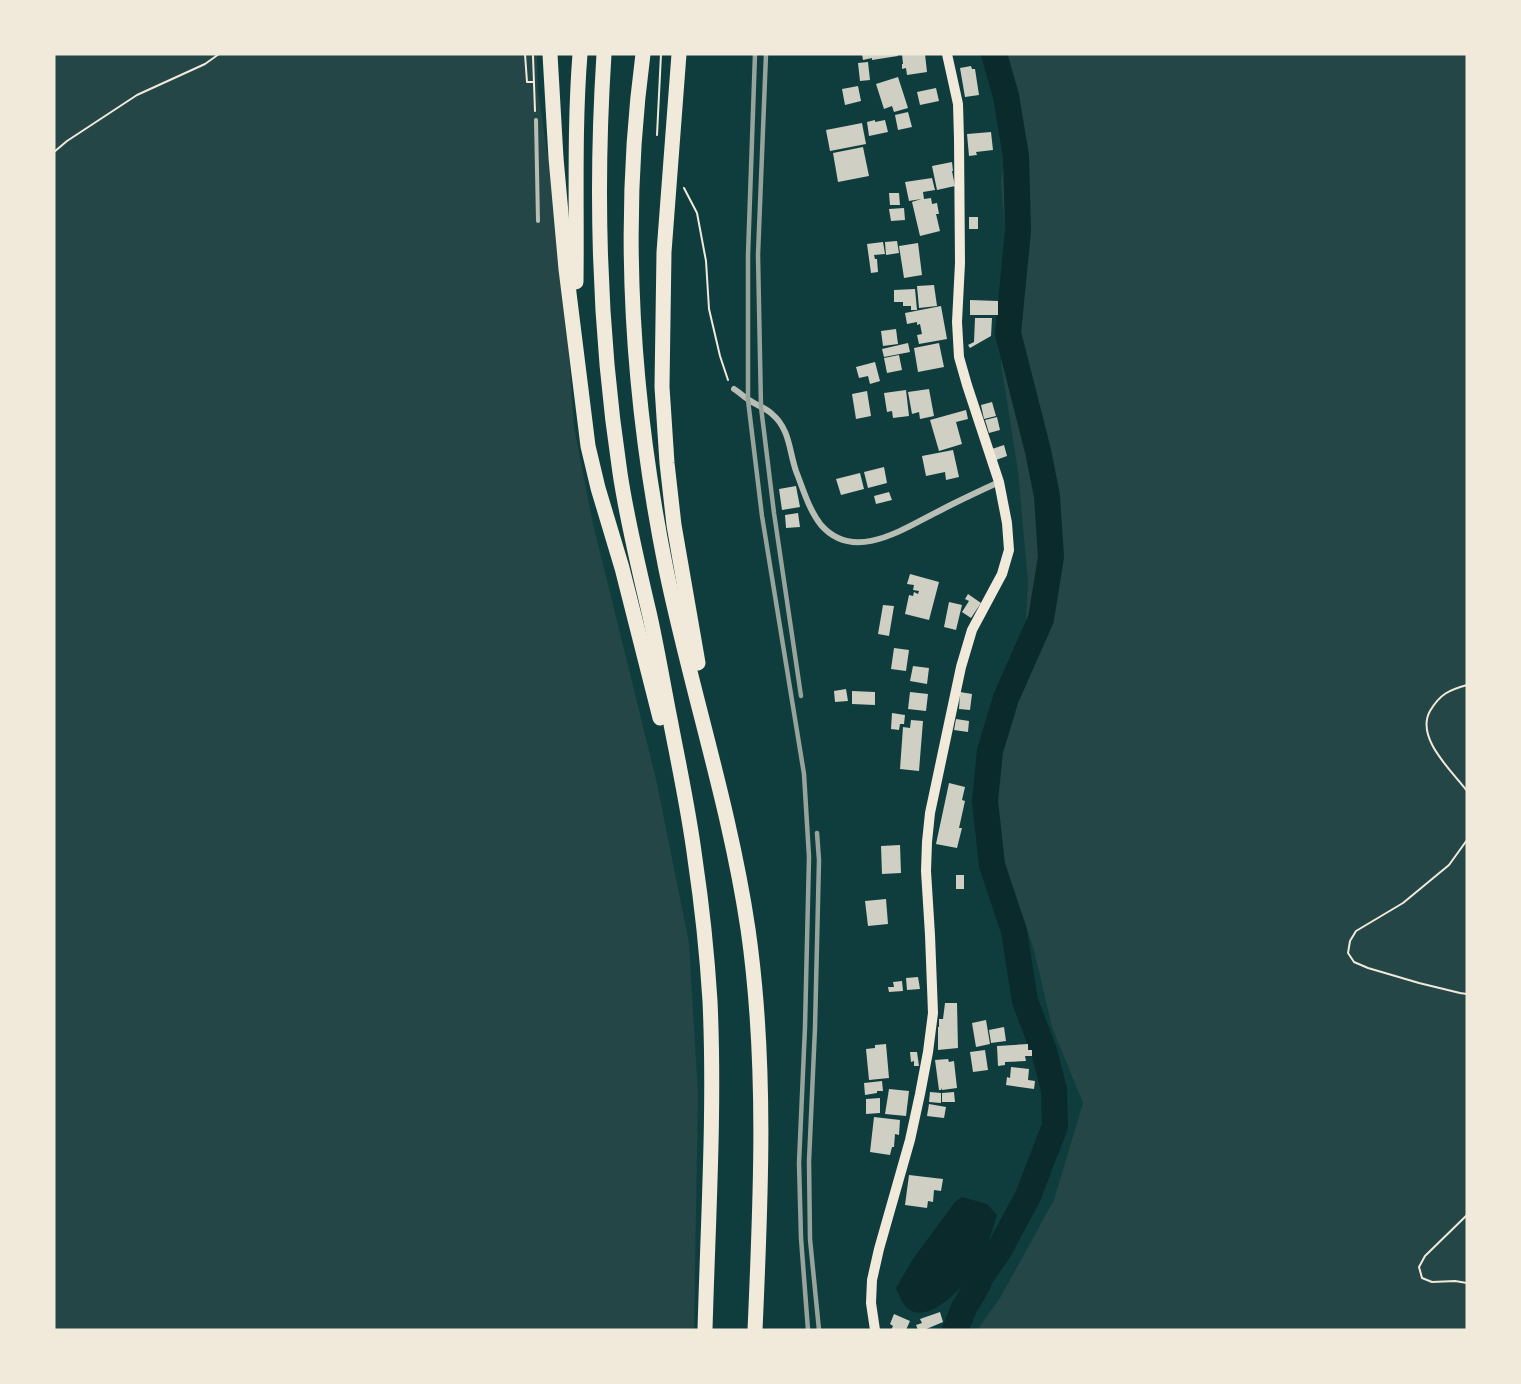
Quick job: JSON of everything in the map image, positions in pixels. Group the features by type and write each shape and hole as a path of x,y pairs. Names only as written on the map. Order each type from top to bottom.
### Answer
{"highway":[{"path":"550,54 566,268 588,446 622,568 695,857"},
{"path":"576,339 575,167 580,54"},
{"path":"603,54 600,119 600,272 610,401 632,545 650,614 695,857 710,1001 711,1165 705,1330"},
{"path":"643,54 634,141 631,249 633,327 639,399 667,571 736,857 748,932 760,1077 760,1195 755,1330"},
{"path":"677,59 676,184 664,263 662,387 674,525 720,787"}],"main road":[{"path":"875,1330 871,1303 872,1280 910,1140 928,1052 933,1013 926,871 930,813 961,667 972,630 1002,574 1009,550 1007,523 999,482 959,357 957,322 960,263 958,104 947,54"}],"street":[{"path":"734,388 748,400 773,414 786,431 793,462 812,511 823,526 836,536 850,542 868,542 901,531 999,482"}],"lane":[{"path":"536,120 538,221"}],"path":[{"path":"54,152 137,95 205,64 219,54"},
{"path":"525,54 527,82 533,82"},
{"path":"657,137 661,54"},
{"path":"533,56 536,120"},
{"path":"676,184 697,213 706,261 709,309 726,377 734,388"},
{"path":"1467,685 1445,693 1437,700 1428,716 1426,730 1443,763 1467,791"},
{"path":"1467,840 1449,865 1403,903 1356,931 1350,941 1348,953 1354,962 1368,968 1467,994"},
{"path":"1467,1215 1425,1256 1419,1267 1422,1278 1432,1282 1467,1283"}],"shaded area":[{"path":"54,54 537,54 538,91 561,245 574,427 593,524 656,779 689,943 698,1094 694,1330 54,1330"},
{"path":"1000,54 1467,54 1467,1330 977,1330 1000,1298 1054,1200 1083,1103 1052,1027 1034,950 1005,867 993,771 1022,685 1028,582 1018,471 1001,363 1006,245 1001,182 1014,97"},
{"path":"962,1197 987,1204 997,1215 985,1251 974,1271 954,1294 935,1308 925,1312 915,1312 905,1306 896,1288 913,1259 955,1202"}],"building":[{"path":"862,54 897,54 898,56 863,60"},
{"path":"902,54 925,54 927,72 907,75 906,68 902,69"},
{"path":"868,62 870,80 860,81 858,63"},
{"path":"971,66 975,69 979,95 965,97 960,68"},
{"path":"898,77 908,108 894,112 892,106 884,109 876,84"},
{"path":"858,86 861,101 845,105 842,89"},
{"path":"936,88 939,101 920,105 917,92"},
{"path":"908,112 912,127 898,130 895,115"},
{"path":"875,120 875,122 885,120 888,132 869,136 867,122"},
{"path":"862,123 866,144 830,151 826,130"},
{"path":"991,132 993,150 976,152 977,155 969,156 967,134"},
{"path":"863,147 869,176 838,182 833,153"},
{"path":"952,162 955,186 937,190 932,166"},
{"path":"932,178 935,190 923,192 924,199 931,198 932,204 937,203 939,214 936,214 940,231 920,236 912,202 921,199 909,201 905,182"},
{"path":"889,193 899,193 900,205 890,205"},
{"path":"904,208 905,220 891,221 889,209"},
{"path":"969,217 978,217 978,229 969,229"},
{"path":"897,241 899,253 886,255 885,242"},
{"path":"883,242 885,254 874,255 877,259 878,272 871,273 867,244"},
{"path":"918,243 922,275 904,278 899,246"},
{"path":"934,285 937,306 919,308 917,286"},
{"path":"915,289 917,310 911,310 911,306 903,306 903,302 894,302 894,290"},
{"path":"970,300 998,301 998,315 970,315"},
{"path":"941,306 947,339 919,344 917,335 922,334 920,324 917,325 917,322 907,324 905,313"},
{"path":"975,318 992,318 991,336 970,348 968,345 974,342"},
{"path":"896,329 898,344 883,346 881,331"},
{"path":"908,343 910,352 884,357 882,349"},
{"path":"939,343 944,367 918,372 914,348"},
{"path":"899,355 902,370 887,373 884,358"},
{"path":"875,362 880,381 870,384 868,376 859,378 856,367"},
{"path":"929,389 934,416 920,419 919,412 912,414 908,392"},
{"path":"906,390 909,416 893,418 892,411 887,412 884,393"},
{"path":"867,391 871,416 856,419 852,394"},
{"path":"992,402 996,416 984,419 981,405"},
{"path":"966,410 968,419 956,422 962,444 939,451 930,420"},
{"path":"997,417 1000,430 989,433 985,420"},
{"path":"1004,445 1007,456 996,460 992,449"},
{"path":"953,450 959,477 946,480 945,472 926,476 922,456"},
{"path":"884,467 887,483 868,488 864,472"},
{"path":"860,473 864,489 841,495 836,479"},
{"path":"796,486 800,507 782,510 779,489"},
{"path":"889,492 892,500 876,504 874,496"},
{"path":"798,513 800,527 786,528 785,515"},
{"path":"910,574 939,582 929,620 905,614 909,595 913,596 914,592 918,594 919,591 913,590 914,585 907,584"},
{"path":"968,594 981,603 971,618 962,612 969,601 965,599"},
{"path":"949,602 962,605 956,630 944,627"},
{"path":"883,605 894,606 889,636 878,634"},
{"path":"894,648 909,650 906,671 891,669"},
{"path":"913,666 929,668 927,684 910,681"},
{"path":"846,689 848,701 835,702 834,691"},
{"path":"852,691 875,692 875,705 852,704"},
{"path":"910,692 928,694 926,711 908,709"},
{"path":"960,692 972,694 970,710 959,709"},
{"path":"892,713 905,715 904,724 900,724 899,730 891,729"},
{"path":"956,719 969,721 968,732 954,730"},
{"path":"911,720 923,721 919,771 900,769 903,727 910,728"},
{"path":"949,783 965,787 962,800 965,801 959,828 962,828 957,848 936,844"},
{"path":"900,845 901,873 882,874 881,846"},
{"path":"956,875 964,875 964,889 956,889"},
{"path":"886,899 888,924 868,926 865,901"},
{"path":"918,977 920,989 907,990 906,978"},
{"path":"902,981 903,991 889,992 888,987 894,987 893,982"},
{"path":"945,1003 957,1003 958,1048 938,1050 939,1019 943,1019"},
{"path":"986,1020 990,1044 976,1047 972,1023"},
{"path":"1004,1027 1006,1041 991,1043 989,1030"},
{"path":"886,1044 889,1078 869,1080 866,1049"},
{"path":"1028,1044 1028,1050 1032,1050 1032,1056 1025,1056 1026,1061 1005,1062 1005,1065 998,1066 997,1046"},
{"path":"985,1050 988,1070 973,1072 970,1052"},
{"path":"910,1052 917,1052 919,1066 914,1066 914,1061 911,1062"},
{"path":"948,1059 949,1062 954,1061 957,1088 939,1090 935,1060"},
{"path":"1011,1067 1029,1069 1028,1080 1035,1081 1034,1089 1006,1085 1007,1077 1010,1078"},
{"path":"882,1081 883,1091 865,1095 864,1083"},
{"path":"889,1089 909,1091 906,1116 885,1114"},
{"path":"930,1092 941,1093 941,1103 929,1102"},
{"path":"954,1092 955,1102 942,1102 942,1093"},
{"path":"880,1098 880,1113 866,1114 866,1099"},
{"path":"929,1104 946,1107 944,1118 927,1116"},
{"path":"874,1117 900,1120 899,1135 895,1134 894,1147 890,1155 870,1152"},
{"path":"909,1175 943,1179 941,1191 934,1190 933,1202 928,1201 927,1208 905,1205"},
{"path":"940,1312 943,1322 924,1330 918,1330 916,1325 922,1323 920,1319"},
{"path":"894,1314 910,1321 906,1330 891,1330 893,1326 890,1324"}],"waterway":[{"path":"955,1330 981,1276 998,1252 1028,1196 1055,1126 1054,1090 1044,1051 1025,1001 1014,931 992,865 985,801 990,751 1006,698 1041,619 1051,557 1047,496 1008,333 1018,231 1016,156 1006,96 994,54"}],"railway":[{"path":"755,54 748,255 748,400 762,516 804,774 809,857 799,1163 801,1238 808,1330"},
{"path":"766,54 758,255 761,407 801,696"},
{"path":"817,833 819,860 815,1028 809,1161 810,1239 819,1330"}]}
